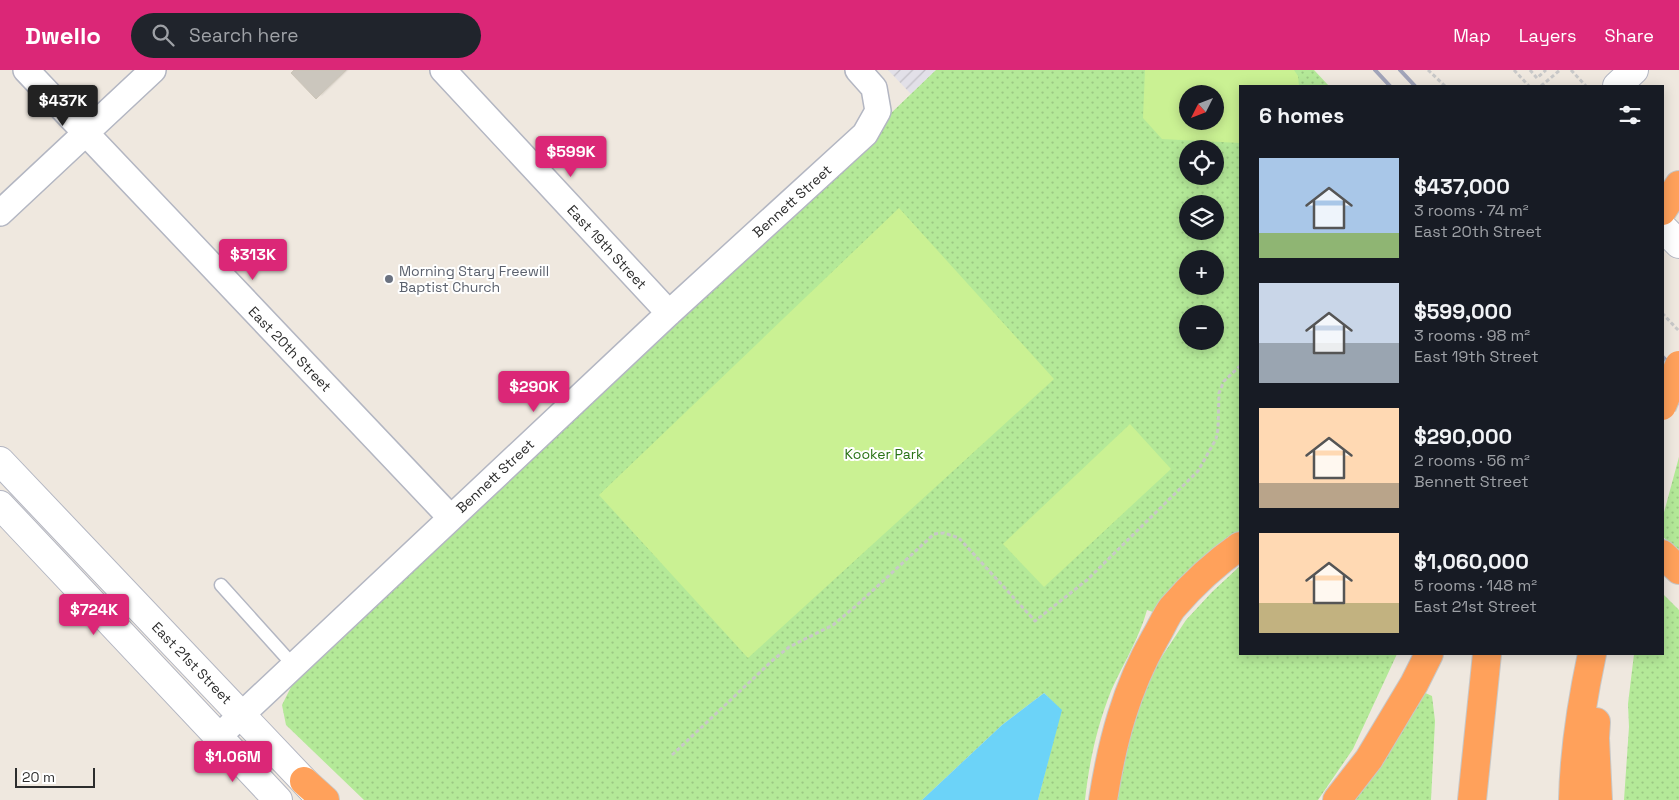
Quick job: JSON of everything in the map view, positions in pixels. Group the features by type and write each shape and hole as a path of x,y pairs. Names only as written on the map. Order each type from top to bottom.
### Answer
{"highway":[{"path":"1664,401 1679,365"},
{"path":"1103,800 1109,763 1125,702 1142,662 1172,608 1219,560 1239,547"},
{"path":"1664,556 1679,570"},
{"path":"1337,800 1369,759 1414,684 1428,655"},
{"path":"1472,800 1487,655"},
{"path":"1574,800 1574,777 1585,686 1592,655"},
{"path":"1598,800 1595,738 1600,655"},
{"path":"304,781 324,800"}],"main road":[{"path":"1618,85 1634,70"},
{"path":"1664,229 1679,244"},
{"name":"East 21st Street","path":"0,461 304,781"},
{"path":"0,505 278,800"}],"street":[{"name":"East 20th Street","path":"26,70 451,518"},
{"path":"0,214 154,70"},
{"name":"East 19th Street","path":"443,70 669,313"},
{"name":"Bennett Street","path":"218,737 669,313 865,134 878,111 874,88 858,70"}],"lane":[{"path":"221,585 294,666"}],"path":[{"path":"1428,70 1444,85"},
{"path":"1514,70 1528,85"},
{"path":"1536,70 1531,72 1537,78 1546,70"},
{"path":"1542,85 1560,70"},
{"path":"1571,70 1585,85"},
{"path":"1664,316 1679,331"},
{"path":"672,755 773,660 789,647 833,624 857,605 934,534 944,534 959,538 1036,621 1088,580 1198,471 1216,440 1219,393 1224,381 1239,367"}],"shaded area":[{"path":"888,70 936,70 911,94"}],"green space":[{"name":"Kooker Park","path":"936,70 1314,70 1328,85 1239,85 1239,536 1159,614 1147,610 1144,621 1111,691 1102,718 1091,758 1085,800 1038,800 1061,710 1044,693 1002,725 922,800 364,800 286,725 282,705 292,685"},
{"path":"1145,70 1294,70 1298,76 1299,85 1239,85 1239,143 1224,142 1224,140 1162,139 1143,118"},
{"path":"899,208 1054,379 748,658 599,495"},
{"path":"1130,424 1171,469 1044,587 1003,544"},
{"path":"1679,457 1679,550 1664,538 1664,512"},
{"path":"1239,567 1239,655 1397,655 1353,749 1318,800 1115,800 1116,788 1141,695 1155,667 1186,620"},
{"path":"1664,595 1679,610 1679,800 1624,800 1629,727 1628,704 1634,655 1664,655"},
{"path":"1419,690 1432,696 1435,721 1431,800 1354,800"}],"water":[{"path":"1044,693 1062,710 1038,800 922,800 1002,725"}],"building":[{"path":"294,70 346,70 316,99 291,73"}],"railway":[{"path":"1375,70 1389,85"},
{"path":"1400,70 1414,85"},
{"path":"1664,358 1679,374"},
{"path":"1664,382 1679,398"}],"place":[{"name":"Morning Stary Freewill Baptist Church","path":"389,279"}]}
